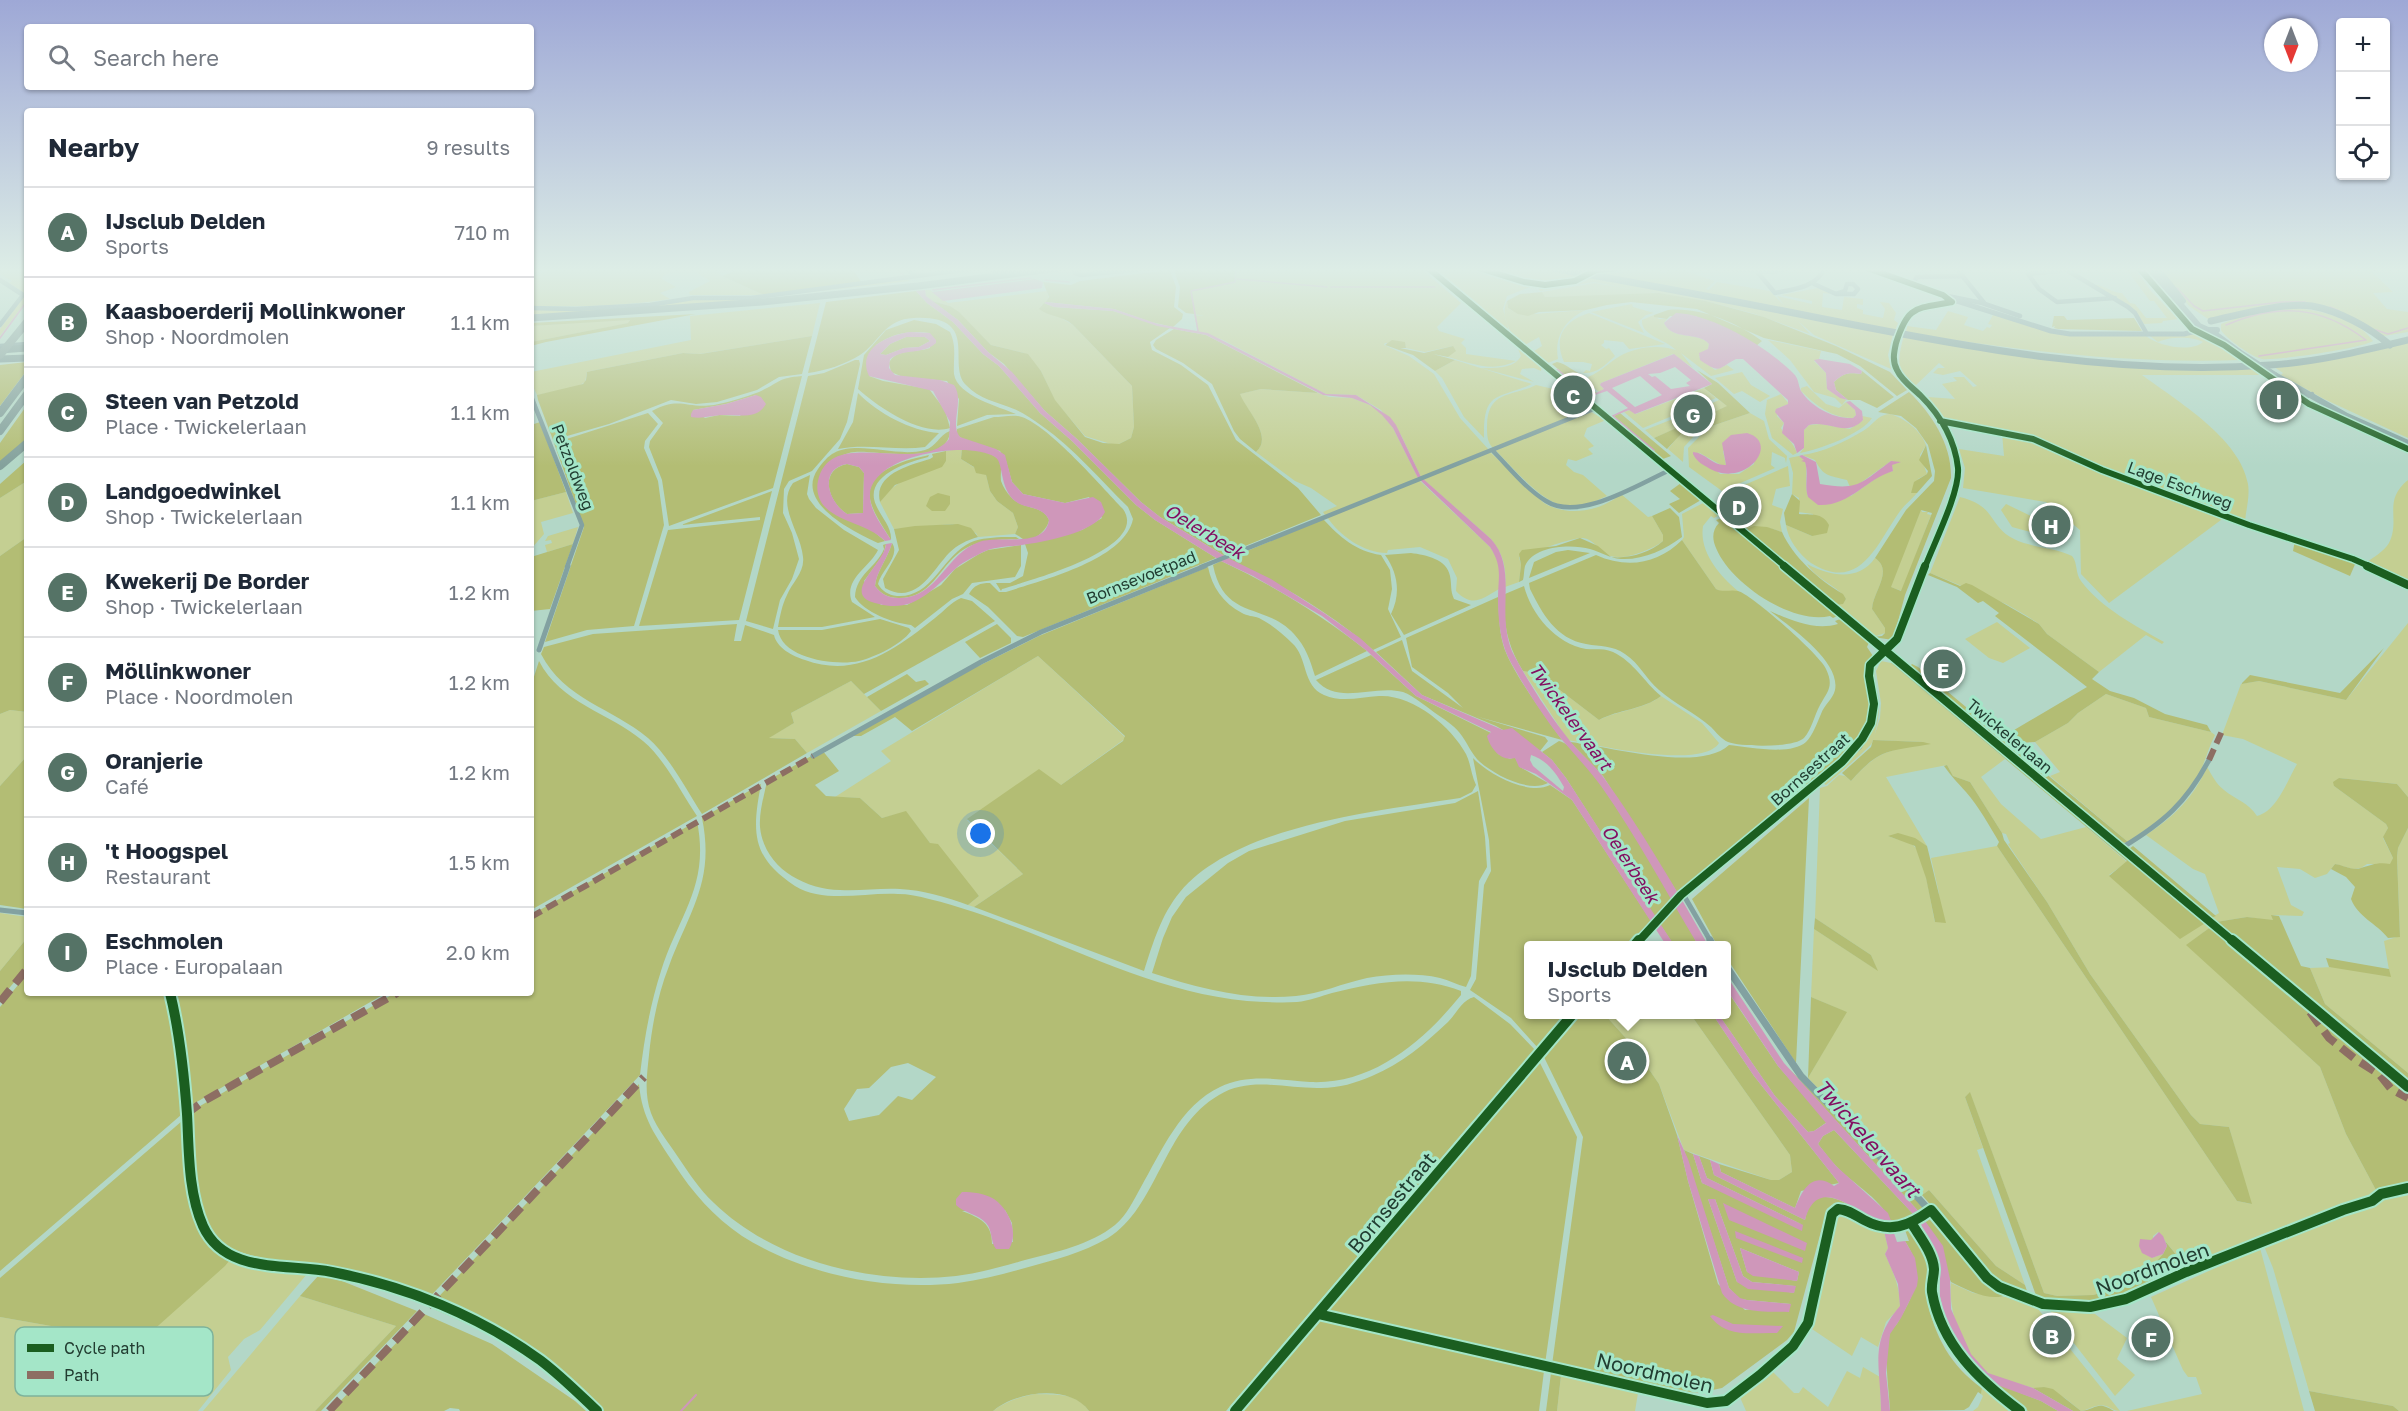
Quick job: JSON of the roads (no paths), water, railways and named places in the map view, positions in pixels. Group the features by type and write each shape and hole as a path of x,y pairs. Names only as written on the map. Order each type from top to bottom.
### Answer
{"highway":[{"path":"3,349 16,334"},
{"path":"0,413 24,381"},
{"path":"0,431 24,398"},
{"path":"0,466 24,446"}],"main road":[{"path":"1913,334 2029,352 2147,362 2278,359 2408,340"},
{"path":"2219,334 2277,375 2358,422 2408,441"},
{"path":"2374,334 2386,342"},
{"path":"2386,342 2408,334"},
{"path":"3,349 24,346"},
{"path":"3,349 24,356"}],"street":[{"name":"Twickelerlaan","path":"1507,334 2408,1087"},
{"name":"Bornsestraat","path":"1638,941 1674,902 1859,746 1872,724 1874,710 1869,677 1870,665 1897,639 1958,481 1956,454 1940,421 1930,405 1897,371 1893,359 1899,334"},
{"path":"2070,334 2177,334"},
{"path":"2302,399 2311,395"},
{"name":"Petzoldweg","path":"534,399 582,525 539,650"},
{"name":"Bornsevoetpad","path":"813,756 981,662 1041,632 1596,408"},
{"name":"Lage Eschweg","path":"1940,421 2033,438 2102,470 2249,525 2365,564 2408,585"},
{"path":"1492,450 1544,500 1557,507 1573,510 1587,507 1670,470"},
{"path":"2123,847 2157,826 2182,805 2209,760"},
{"path":"1682,895 1711,941"},
{"path":"0,910 24,914"},
{"path":"1731,973 1801,1076 1931,1210"},
{"name":"Bornsestraat","path":"1235,1411 1569,1019"},
{"path":"2381,1194 2408,1188"},
{"name":"Noordmolen","path":"1318,1314 1719,1403 1726,1401 1782,1356 1801,1337 1808,1323 1831,1218 1835,1211 1841,1209 1883,1229 1918,1220 1931,1210 1987,1278 1996,1285 2035,1303 2085,1307 2105,1305 2186,1272"},
{"path":"1918,1220 1933,1266 1932,1290"}],"waterway":[{"path":"0,338 3,334"},
{"path":"2259,356 2366,340 2357,334"},
{"path":"681,1411 696,1395"}],"place":[{"name":"Steen van Petzold","path":"1573,395"},
{"name":"Eschmolen","path":"2279,400"},
{"name":"Oranjerie","path":"1693,414"},
{"name":"Landgoedwinkel","path":"1739,506"},
{"name":"'t Hoogspel","path":"2051,525"},
{"name":"Kwekerij De Border","path":"1943,669"},
{"name":"IJsclub Delden","path":"1627,1061"},
{"name":"Kaasboerderij Mollinkwoner","path":"2052,1335"},
{"name":"Möllinkwoner","path":"2151,1338"}],"water label":[{"name":"Oelerbeek","path":"1205,531"},
{"name":"Twickelervaart","path":"1571,716"},
{"name":"Oelerbeek","path":"1631,864"},
{"name":"Twickelervaart","path":"1868,1138"}]}
